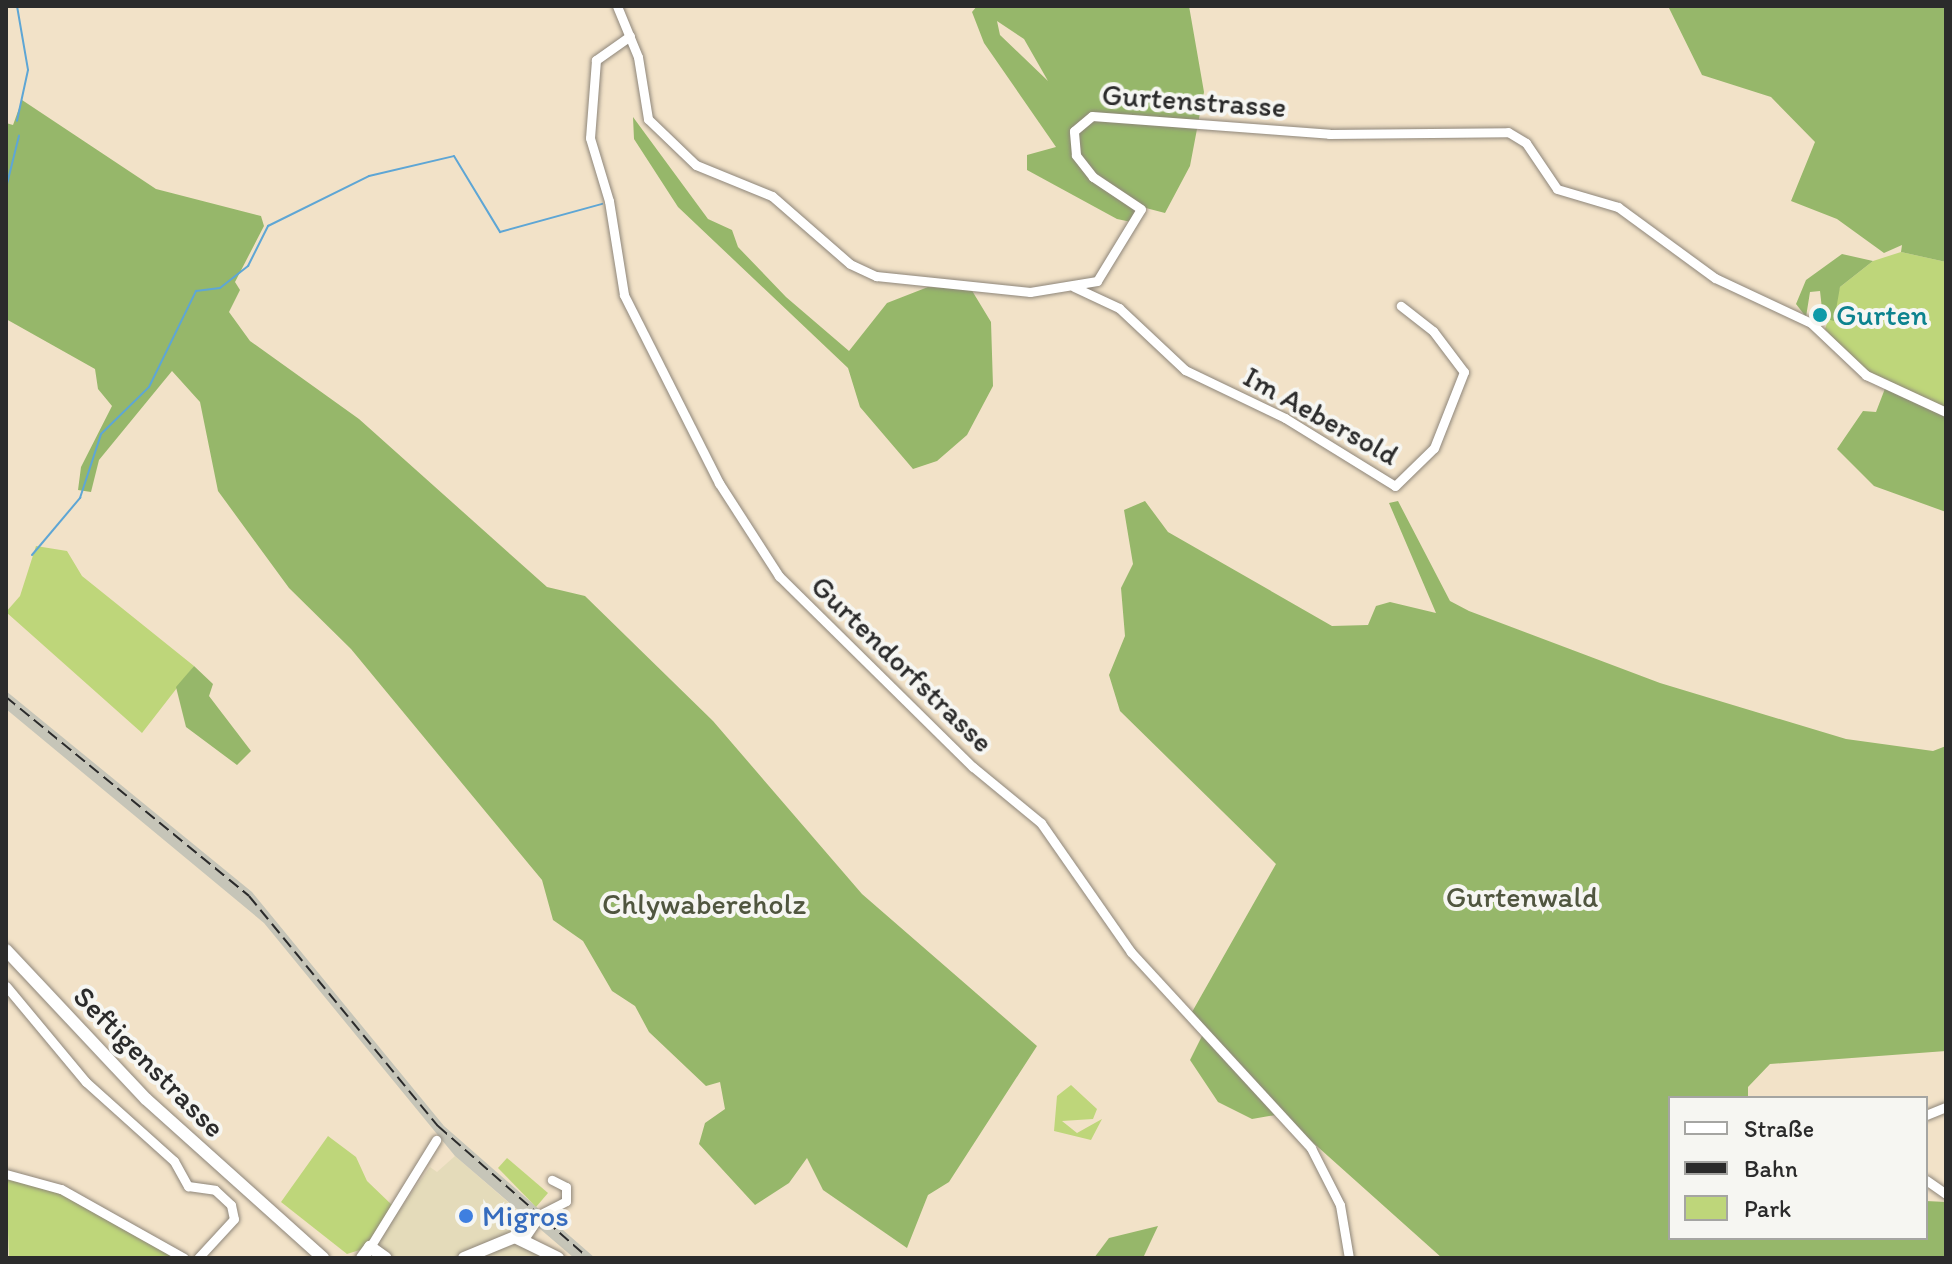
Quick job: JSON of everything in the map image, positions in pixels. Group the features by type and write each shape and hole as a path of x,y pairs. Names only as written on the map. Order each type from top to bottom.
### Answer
{"main road":[{"name":"Seftigenstrasse","path":"6,950 146,1099 323,1258"},
{"name":"Seftigenstrasse","path":"263,1204 335,1258"},
{"path":"464,1258 496,1242 524,1239 558,1258"}],"street":[{"name":"Gurtenstrasse","path":"617,6 630,36 648,119 696,165 772,196 857,268 890,279 1015,291 1074,287 1110,268 1141,209 1093,177 1076,155 1074,131 1092,116 1329,134 1508,132 1526,143 1557,189 1618,207 1715,278 1811,323 1866,375 1946,412"},
{"name":"Gurtendorfstrasse","path":"630,36 596,60 590,138 609,201 624,295 719,483 779,576 973,767 1041,823 1141,964 1311,1148 1340,1205 1349,1258"},
{"name":"Im Aebersold","path":"1074,287 1119,308 1185,370 1285,418 1395,486 1434,448 1464,372 1433,331 1401,306"},
{"path":"6,986 86,1082 174,1161 188,1186 215,1190 231,1205 234,1219 198,1258"},
{"path":"374,1255 436,1140"},
{"path":"6,1174 52,1185 184,1258"},
{"path":"524,1239 541,1214 566,1201 566,1187 552,1180"},
{"path":"1928,1181 1946,1194"}],"shaded area":[{"path":"6,691 252,892 444,1126 595,1258 574,1258 455,1156 264,923 6,709"},
{"path":"455,1156 530,1221 525,1230 459,1258 391,1258 377,1246 388,1226 430,1167 437,1172"},
{"path":"513,1241 551,1258 476,1255"}],"green space":[{"path":"977,6 1189,6 1204,92 1190,166 1165,213 1142,207 1136,223 1117,219 1027,170 1027,155 1056,147 984,43 972,12","holes":["997,21 1024,39 1048,81 1000,35"]},
{"path":"1668,6 1946,6 1946,262 1901,252 1902,245 1884,253 1837,219 1791,201 1815,142 1771,97 1702,75"},
{"name":"Chlywabereholz","path":"22,100 156,189 261,216 264,226 235,282 240,290 229,312 250,341 359,419 547,587 585,596 713,721 862,894 1037,1046 949,1182 928,1195 907,1248 823,1190 807,1158 789,1183 755,1205 699,1144 705,1123 725,1109 720,1082 706,1086 649,1032 635,1006 612,991 583,941 553,920 542,880 351,649 289,588 218,491 200,402 172,371 99,460 91,492 78,490 81,467 112,406 98,389 95,369 6,319 6,123 13,125"},
{"path":"633,117 708,219 732,230 738,247 786,297 849,351 887,303 928,287 971,289 991,322 993,386 967,435 937,461 913,469 860,407 848,368 678,207 634,139"},
{"path":"1901,252 1946,262 1946,408 1865,373 1825,329 1840,287 1873,261"},
{"path":"1842,254 1873,261 1840,287 1834,321 1823,318 1820,291 1810,292 1806,317 1796,304 1806,280"},
{"path":"1886,386 1946,416 1946,512 1874,486 1837,449 1863,411 1876,412"},
{"name":"Gurtenwald","path":"1145,501 1168,532 1332,626 1368,625 1376,606 1390,602 1436,613 1389,503 1398,501 1450,601 1469,611 1660,683 1846,739 1933,751 1946,746 1946,1051 1770,1064 1748,1087 1748,1096 1668,1096 1668,1240 1928,1240 1928,1201 1946,1202 1946,1258 1442,1258 1281,1114 1252,1119 1218,1102 1190,1060 1206,1028 1192,1012 1276,864 1120,711 1109,675 1125,636 1121,588 1133,564 1124,510"},
{"path":"36,546 67,551 82,576 194,666 142,733 6,612 20,596"},
{"path":"194,666 213,684 209,696 251,751 237,765 186,727 176,687"},
{"path":"1071,1085 1097,1109 1093,1119 1062,1121 1077,1133 1102,1119 1091,1140 1054,1131 1057,1096"},
{"path":"328,1136 356,1157 367,1181 393,1206 366,1248 347,1254 281,1202"},
{"path":"507,1158 548,1193 536,1207 498,1168"},
{"path":"6,1177 37,1181 178,1258 9,1258"},
{"path":"1158,1226 1143,1258 1094,1258 1109,1238"}],"waterway":[{"path":"17,6 28,70 17,121"},
{"path":"6,188 19,136"},
{"path":"32,555 80,498 101,434 149,387 196,291 220,288 248,266 268,226 369,176 454,156 500,232 602,204"}],"railway":[{"path":"6,697 249,896 438,1126 588,1258"}],"place":[{"name":"Gurten","path":"1820,315"},
{"name":"Migros","path":"466,1216"}]}
